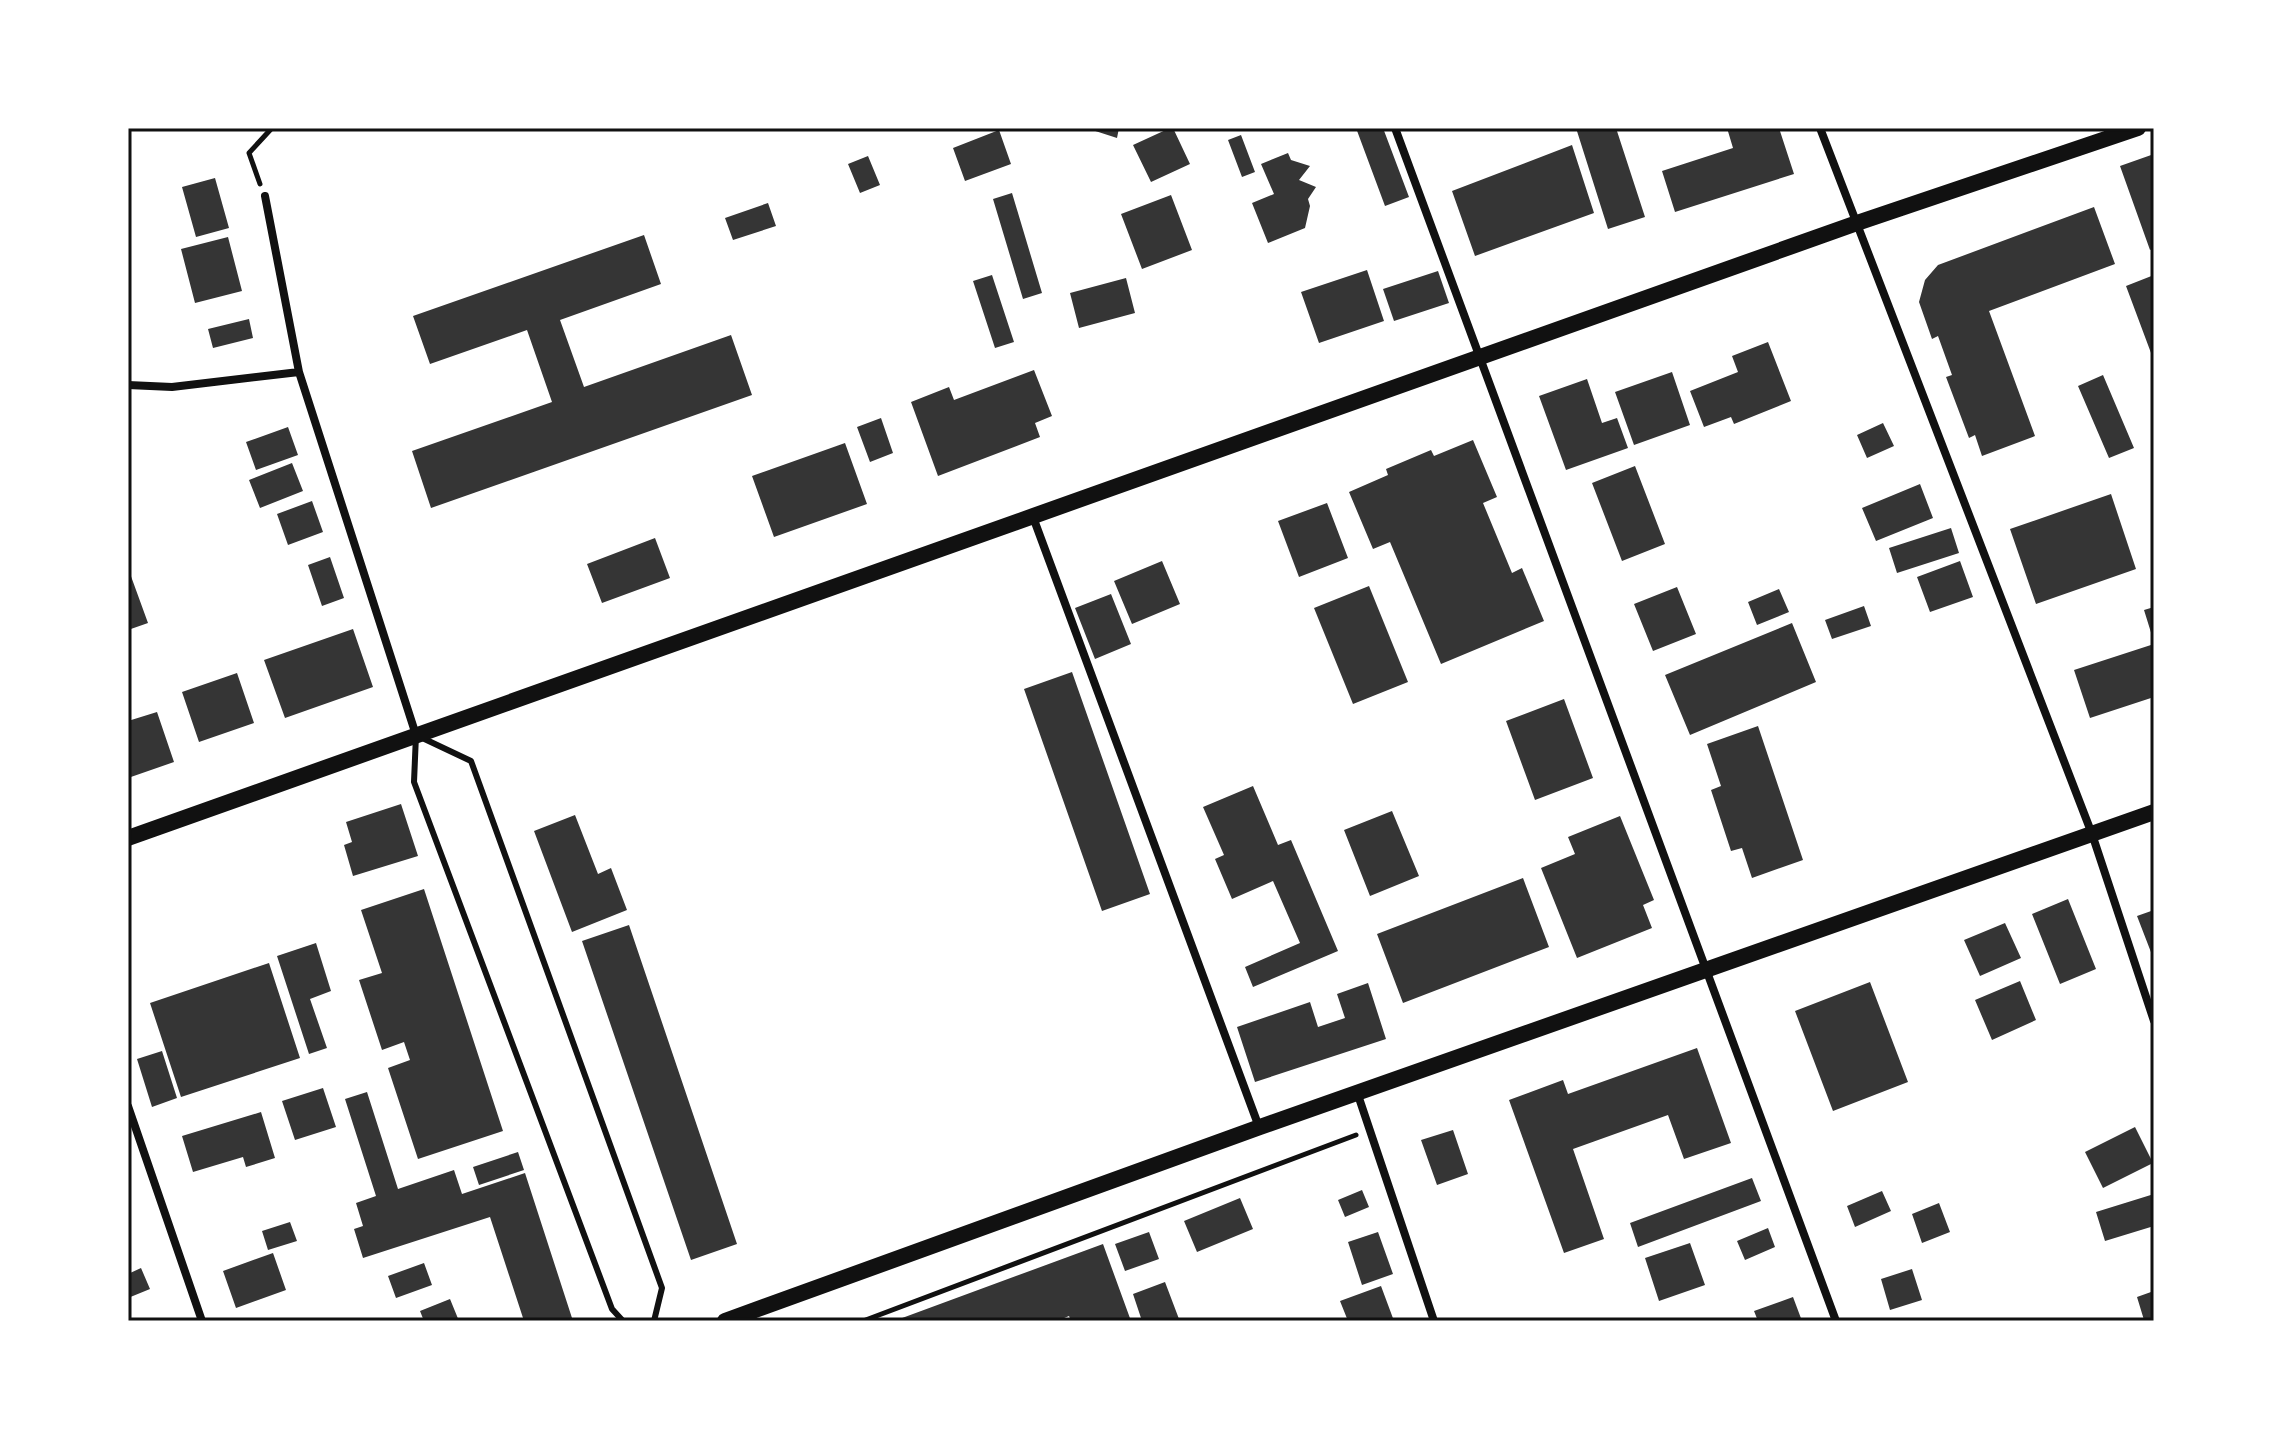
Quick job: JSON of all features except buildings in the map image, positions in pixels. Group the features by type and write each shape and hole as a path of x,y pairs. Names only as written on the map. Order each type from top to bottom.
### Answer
{"main road":[{"path":"128,838 1857,223 2138,128"},
{"path":"725,1321 1260,1127 2154,812"}],"street":[{"path":"1395,128 1836,1321"},
{"path":"1820,128 2092,834 2154,1021"},
{"path":"265,196 299,372 416,735"},
{"path":"128,385 172,387 299,372"},
{"path":"1033,516 1260,1127"},
{"path":"1358,1095 1434,1321"},
{"path":"128,1106 202,1321"}],"lane":[{"path":"623,1321 612,1309 414,782 416,735 471,761 662,1288 654,1321"}],"path":[{"path":"265,196 249,153 272,128"},
{"path":"863,1321 1370,1131"}]}
